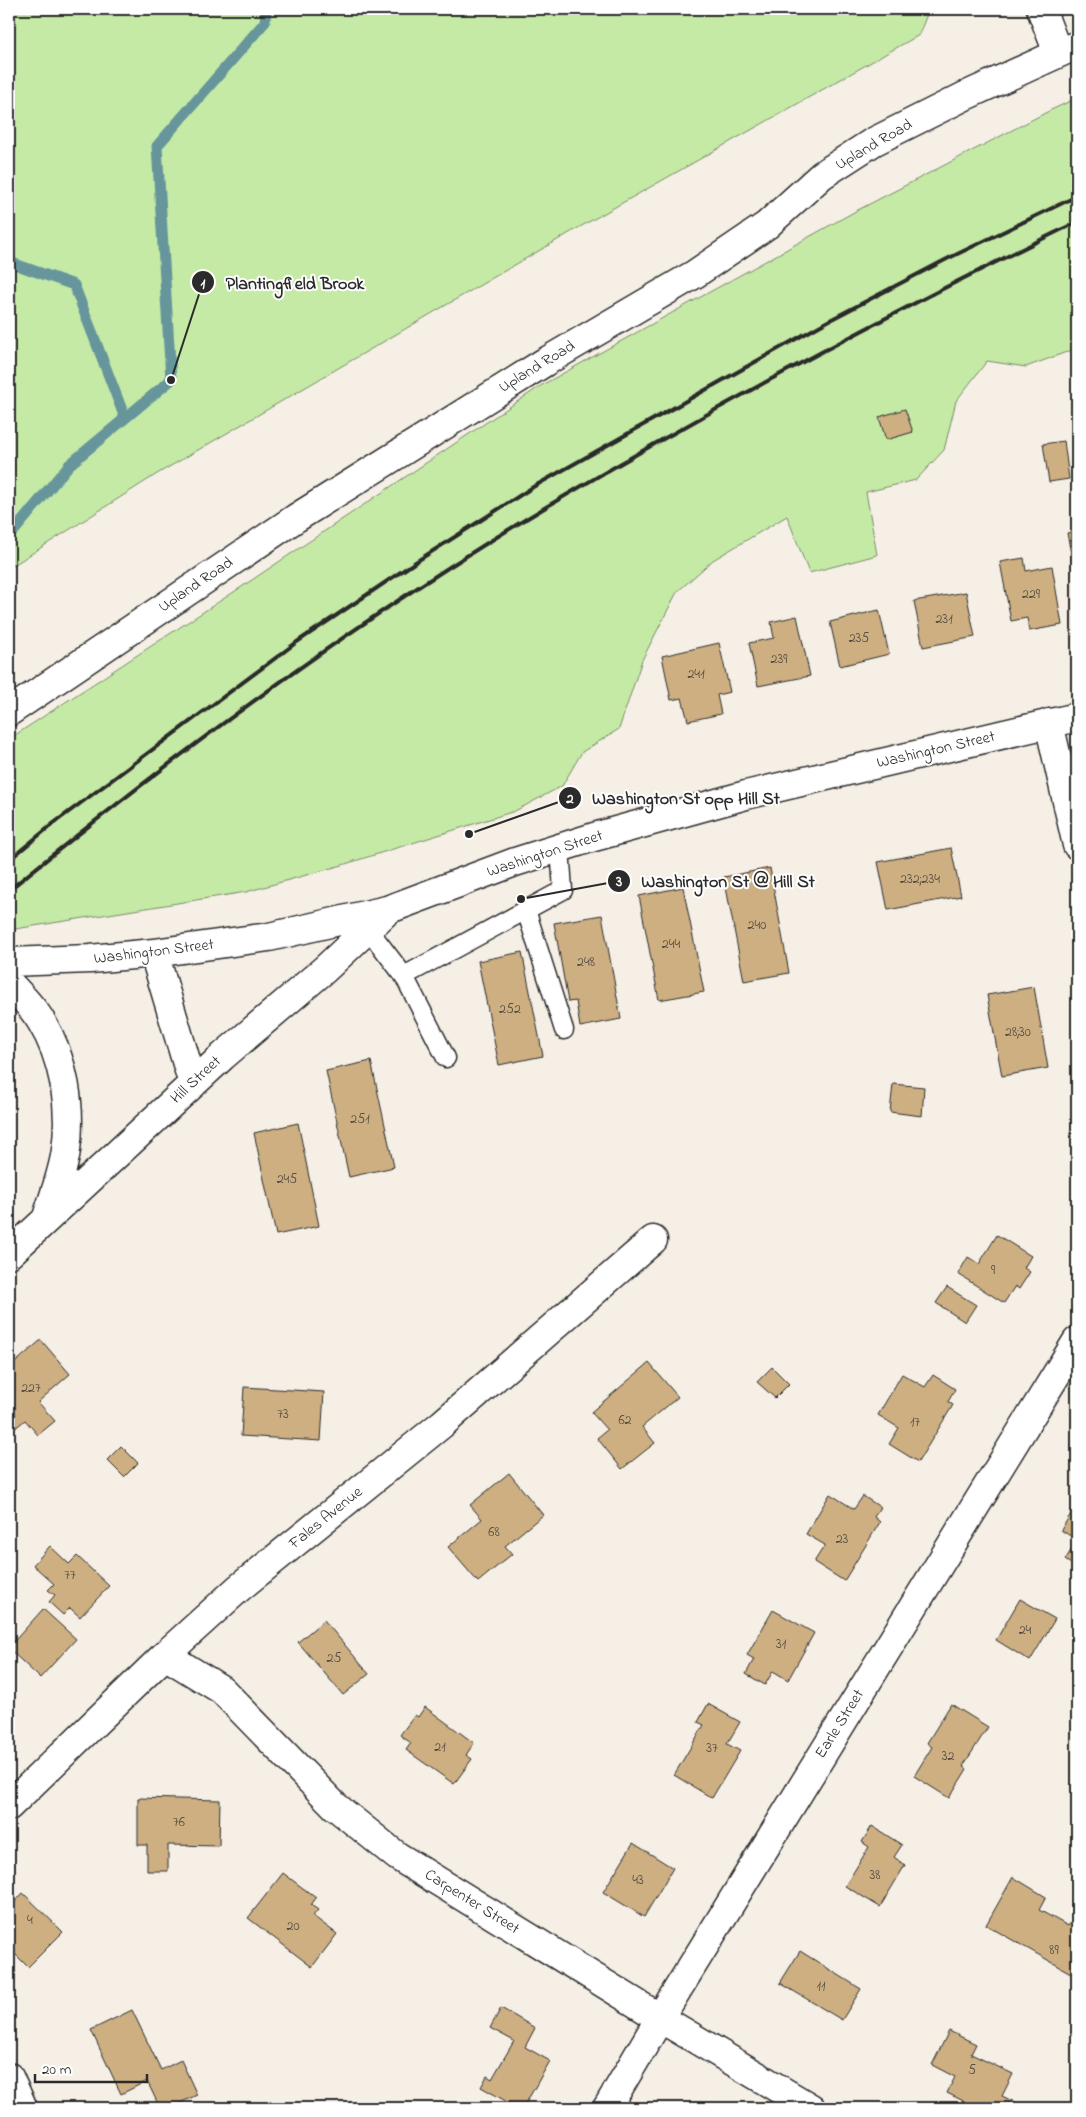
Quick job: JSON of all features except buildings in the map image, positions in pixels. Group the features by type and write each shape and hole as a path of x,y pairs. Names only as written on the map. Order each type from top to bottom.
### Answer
{"street":[{"path":"1041,9 1068,49"},
{"name":"Upland Road","path":"9,712 304,513 545,362 695,274 768,225 822,175 873,142 1068,49"},
{"name":"Washington Street","path":"9,962 90,960 154,954 269,938 387,910 475,876 560,848 746,795 1077,717"},
{"path":"1048,723 1077,845"},
{"name":"Hill Street","path":"9,1254 193,1084 325,969 387,910"},
{"path":"154,954 193,1084"},
{"path":"9,983 27,1001 42,1021 60,1064 65,1086 68,1118 66,1151 47,1218"},
{"name":"Fales Avenue","path":"9,1806 165,1655 239,1588 442,1424 653,1240"},
{"name":"Earle Street","path":"607,2108 660,2018 1077,1341"},
{"name":"Carpenter Street","path":"165,1655 222,1690 335,1806 397,1856 660,2018 811,2108"},
{"path":"9,2077 23,2108"}],"lane":[{"path":"404,976 563,890 560,848"},
{"path":"526,910 564,1030"},
{"path":"368,929 404,976 446,1058"}],"green space":[{"path":"9,9 929,9 919,35 578,228 157,474 9,568"},
{"path":"1077,98 1077,340 1072,350 1026,367 987,361 956,401 944,450 916,480 866,492 877,555 809,573 787,516 713,560 677,592 642,660 619,729 582,752 562,786 515,811 342,865 246,892 9,930 9,739 243,586 542,385 854,212"}],"waterway":[{"path":"14,531 69,465 171,380 157,146 265,22 266,9"},
{"path":"9,262 74,285 125,418"}],"railway":[{"path":"9,860 54,823 297,642 414,563 533,487 828,321 947,259 1077,196"},
{"path":"9,890 138,788 271,689 407,594 476,550 676,431 942,289 1077,222"}],"place":[{"name":"Plantingfield Brook","path":"171,380"},
{"name":"Washington St opp Hill St","path":"469,834"},
{"name":"Washington St @ Hill St","path":"521,899"}]}
